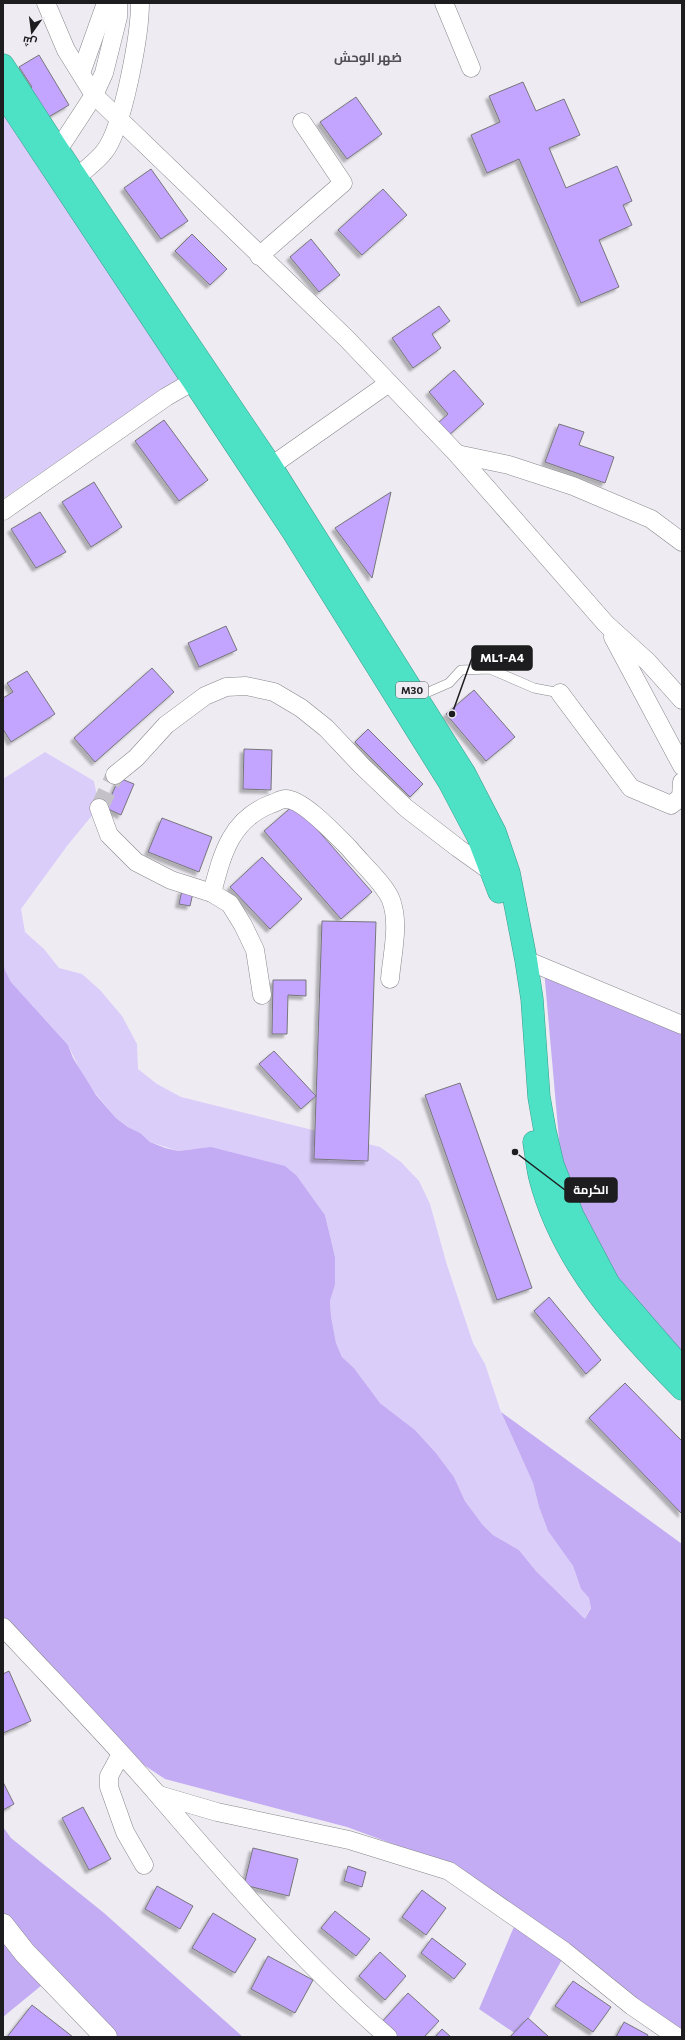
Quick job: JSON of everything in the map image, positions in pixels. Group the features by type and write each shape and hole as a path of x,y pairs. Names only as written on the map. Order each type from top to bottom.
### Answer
{"highway":[{"name":"M30","path":"3,65 58,150 271,466 465,774 495,832 509,873 532,999 539,1097 553,1165 567,1203 609,1284 682,1368"},
{"name":"M30","path":"3,94 192,382 293,532 449,782 478,837 493,872 501,896 520,1010 532,1130 540,1178 550,1208 564,1240 609,1311 635,1342 682,1389"}],"main road":[{"path":"3,1925 25,1953 106,2037"}],"street":[{"path":"46,3 66,50 94,95 259,256 347,339 457,454 606,624 648,662 682,700"},
{"path":"81,73 106,3"},
{"path":"58,150 94,95 104,73 118,17 118,3"},
{"path":"77,177 105,152 118,119 134,61 140,3"},
{"path":"444,3 471,68"},
{"path":"259,256 343,183 302,122"},
{"path":"3,511 166,397 192,382"},
{"path":"271,466 389,384"},
{"path":"457,454 509,465 573,486 652,519 682,542"},
{"path":"606,624 682,766"},
{"path":"115,775 136,758 166,725 205,696 226,687 246,686 274,692 301,708 326,728 362,766 406,808 458,848 493,872"},
{"path":"560,693 631,788 672,805 681,797 682,782"},
{"path":"212,893 222,858 232,835 245,819 263,807 285,799 300,804 338,837 379,883 390,900 394,918 390,979"},
{"path":"100,808 109,835 136,862 170,880 212,893 230,904 243,925 255,950 262,995"},
{"path":"526,960 682,1025"},
{"path":"3,1627 159,1795 198,1843 319,1973 388,2037"},
{"path":"121,1754 109,1776 109,1787 125,1832 144,1865"},
{"path":"159,1795 217,1812 349,1840 449,1871 558,1947 632,2006 677,2037"}],"lane":[{"path":"417,697 449,683 461,670 490,669 534,688 560,693"}],"shaded area":[{"path":"3,109 181,377 4,498 3,497"},
{"path":"45,752 94,781 99,807 67,846 21,909 25,932 44,949 59,968 82,974 100,990 122,1016 137,1044 138,1069 157,1084 181,1097 380,1147 401,1162 419,1181 430,1204 447,1265 473,1343 485,1364 501,1412 533,1483 539,1507 548,1531 573,1566 581,1589 589,1598 591,1607 585,1619 536,1571 519,1550 493,1535 482,1524 465,1501 454,1477 436,1453 415,1430 380,1403 354,1368 342,1357 336,1343 331,1316 330,1301 335,1285 335,1257 325,1215 297,1176 193,1149 178,1151 150,1142 116,1118 86,1082 68,1045 11,982 5,970 3,960 3,779"},
{"path":"3,960 5,970 11,982 68,1045 73,1058 96,1095 116,1118 128,1127 140,1133 150,1142 165,1148 178,1151 211,1147 285,1166 297,1176 325,1215 335,1257 335,1285 330,1301 331,1316 336,1343 342,1357 354,1368 380,1403 415,1430 436,1453 454,1477 465,1501 482,1524 493,1535 519,1550 536,1571 585,1619 591,1608 589,1598 581,1589 573,1566 548,1531 539,1507 533,1483 501,1412 682,1544 682,2037 661,2037 564,1956 519,2036 479,2009 519,1915 450,1865 347,1827 165,1779 120,1749 3,1641"},
{"path":"544,970 682,1030 682,1394 568,1241"},
{"path":"3,1827 11,1838 104,1913 243,2037 99,2037 42,1985 3,2017"}],"building":[{"path":"39,55 69,105 45,119 27,90 32,87 19,67"},
{"path":"523,82 536,111 564,99 580,135 549,148 566,188 617,166 632,201 623,205 632,225 599,240 619,287 581,303 519,159 487,173 471,135 500,122 489,96"},
{"path":"356,97 382,134 347,159 320,122"},
{"path":"151,169 188,221 161,239 124,188"},
{"path":"383,189 407,215 362,255 338,230"},
{"path":"192,234 227,269 210,285 175,251"},
{"path":"311,239 340,275 319,292 290,257"},
{"path":"439,306 450,321 432,334 441,348 413,368 392,338"},
{"path":"454,370 484,404 448,436 437,424 448,414 429,392"},
{"path":"164,420 208,480 179,501 135,441"},
{"path":"559,424 584,432 579,445 614,457 605,483 545,462"},
{"path":"94,482 122,527 91,547 62,502"},
{"path":"391,492 372,578 335,528"},
{"path":"40,512 66,552 36,568 11,529"},
{"path":"226,626 237,650 199,667 188,643"},
{"path":"152,668 174,692 95,762 74,738"},
{"path":"27,671 55,714 11,742 3,729 3,698 13,692 7,683"},
{"path":"474,690 515,737 486,761 446,714"},
{"path":"368,729 423,784 410,797 355,742"},
{"path":"244,749 272,750 271,790 243,789"},
{"path":"119,778 134,784 121,815 106,808"},
{"path":"295,804 372,892 341,919 264,831"},
{"path":"162,818 212,837 199,872 148,852"},
{"path":"262,857 302,899 270,929 230,887"},
{"path":"182,890 193,893 190,906 179,904"},
{"path":"322,921 376,922 368,1161 314,1159"},
{"path":"273,980 306,980 306,996 288,995 287,1034 272,1034"},
{"path":"274,1051 316,1096 301,1109 259,1064"},
{"path":"460,1083 532,1288 497,1300 425,1095"},
{"path":"549,1297 601,1360 586,1374 534,1311"},
{"path":"625,1383 682,1441 682,1514 589,1418"},
{"path":"9,1671 31,1721 3,1733 3,1674"},
{"path":"3,1782 14,1804 3,1810"},
{"path":"83,1807 111,1859 89,1870 62,1818"},
{"path":"253,1848 298,1859 289,1896 244,1885"},
{"path":"348,1866 366,1872 362,1887 344,1881"},
{"path":"157,1886 193,1906 180,1929 145,1909"},
{"path":"422,1890 446,1908 426,1935 402,1917"},
{"path":"335,1911 370,1939 356,1956 321,1928"},
{"path":"213,1913 256,1939 235,1973 192,1948"},
{"path":"432,1938 466,1964 454,1979 421,1953"},
{"path":"380,1952 406,1976 385,2000 359,1976"},
{"path":"268,1956 313,1980 295,2013 251,1989"},
{"path":"573,1981 611,2007 593,2032 555,2006"},
{"path":"408,1993 439,2021 424,2037 396,2037 381,2023"},
{"path":"32,2005 73,2037 7,2037"},
{"path":"528,2018 549,2037 510,2037"},
{"path":"624,2022 648,2035 647,2037 616,2037"},
{"path":"442,2029 451,2037 435,2037"}],"tunnel":[{"path":"99,808 115,775"}],"place":[{"name":"ML1-A4","path":"452,714"},
{"name":"الكرمة","path":"515,1152"}],"district":[{"name":"ضهر الوحش","path":"368,57"}]}
